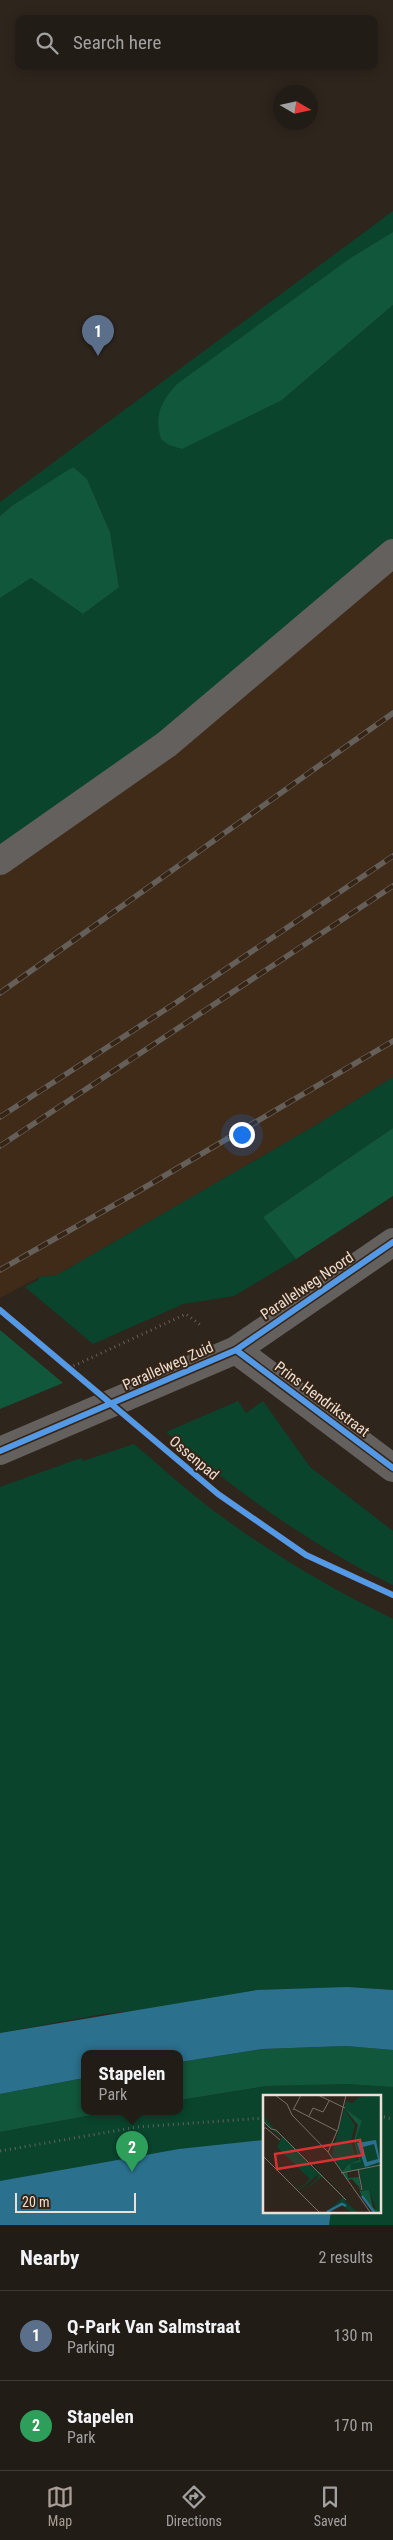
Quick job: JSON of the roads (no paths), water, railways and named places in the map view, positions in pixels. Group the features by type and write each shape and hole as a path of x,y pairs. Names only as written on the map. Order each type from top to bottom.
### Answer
{"street":[{"path":"0,861 167,744 393,553"},
{"name":"Parallelweg Noord","path":"236,1350 393,1242"},
{"name":"Parallelweg Zuid","path":"0,1451 236,1350"},
{"name":"Prins Hendrikstraat","path":"236,1350 393,1468"}],"water":[{"path":"348,1987 393,1990 393,2050 346,2046 262,2049 183,2062 183,2050 81,2050 81,2079 0,2094 0,2033 257,1990"},
{"path":"263,2140 263,2212 331,2212 329,2225 0,2225 0,2181 179,2149"}],"railway":[{"path":"0,993 393,713"},
{"path":"0,1117 177,1002 393,856"},
{"path":"0,1146 393,886"},
{"path":"0,1270 137,1192 393,1041"}],"place":[{"name":"Q-Park Van Salmstraat","path":"98,356"},
{"name":"Stapelen","path":"132,2172"}]}
